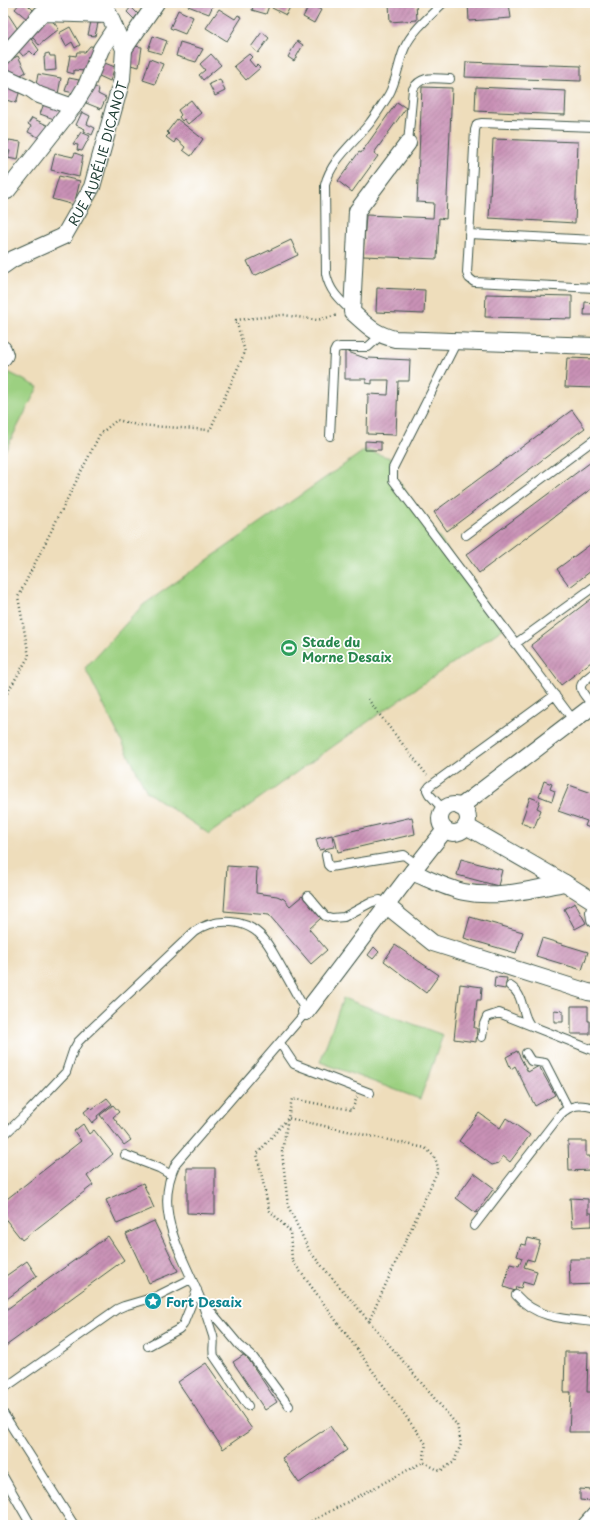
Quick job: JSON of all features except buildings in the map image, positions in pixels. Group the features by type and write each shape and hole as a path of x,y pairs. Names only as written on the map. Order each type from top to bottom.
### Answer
{"street":[{"path":"124,50 156,3"},
{"path":"3,57 42,13 110,15 101,49 86,86 73,107 7,191 3,192"},
{"name":"RUE AURÉLIE DICANOT","path":"3,266 13,259 64,236 92,187 122,79 124,50 110,15"},
{"path":"3,76 29,88 39,95 73,107"},
{"path":"408,143 357,211 352,312 381,335 395,339 595,346"},
{"path":"3,349 5,355 3,358"},
{"path":"460,807 594,705"},
{"path":"451,805 460,807 466,813 466,826 463,830 454,833 445,830 442,827 439,818 443,809 451,805"},
{"path":"466,826 595,902"},
{"path":"306,1012 387,906 414,868 445,830"},
{"path":"414,868 456,890 468,893 500,894 565,883"},
{"path":"387,906 433,943 595,993"},
{"path":"595,908 595,919"},
{"path":"586,1525 595,1515"}],"lane":[{"path":"352,312 336,297 328,285 326,274 325,185 328,174 338,159 369,124 389,95 394,85 404,48 411,37 443,3"},
{"path":"408,143 413,89 417,82 426,78 450,79"},
{"path":"595,127 477,124 475,130 467,273 474,282 595,288"},
{"path":"469,234 595,240"},
{"path":"330,436 334,352 336,348 368,347 381,335"},
{"path":"457,341 393,468 393,480 574,721"},
{"path":"466,535 595,439"},
{"path":"516,644 595,586"},
{"path":"594,705 581,691 580,686 582,682 595,672"},
{"path":"443,809 428,794 427,790 434,783 555,695"},
{"path":"326,855 330,867 404,854 414,868"},
{"path":"308,896 325,916 332,918 344,917 372,902 380,900 387,906"},
{"path":"3,1136 66,1072 73,1051 78,1042 187,938 200,928 215,923 235,922 247,926 259,933 268,945 306,1012 176,1163 171,1176 167,1195 168,1211 177,1246 201,1299 214,1341 212,1352 248,1406"},
{"path":"510,986 520,995 525,1019 531,1025"},
{"path":"482,1037 484,1024 487,1017 492,1014 499,1013 595,1051"},
{"path":"280,1043 294,1064 370,1093"},
{"path":"526,1053 531,1061 544,1063 568,1108"},
{"path":"474,1226 560,1115 568,1108 582,1106 595,1108"},
{"path":"126,1155 160,1168 171,1176"},
{"path":"3,1389 117,1309 155,1297 192,1279"},
{"path":"148,1346 183,1325 197,1290"},
{"path":"516,1295 524,1304 544,1314 595,1322"},
{"path":"201,1299 239,1345 253,1357 289,1406"},
{"path":"3,1413 74,1525"},
{"path":"3,1476 32,1525"}],"path":[{"path":"3,700 28,656 18,597 100,434 117,420 137,425 210,430 245,352 236,320 284,315 317,320 352,312"},
{"path":"368,699 378,714 434,783"},
{"path":"360,1090 352,1110 292,1099 282,1152 288,1206 310,1252 457,1425 461,1444 454,1462 440,1471 423,1462"},
{"path":"288,1118 425,1148 432,1153 437,1162 438,1170 369,1321"},
{"path":"288,1118 257,1154 270,1210 290,1231 292,1260 426,1444 423,1462"},
{"path":"304,1525 423,1462"}],"green space":[{"path":"4,370 38,387 3,455 3,373"},
{"name":"Stade du Morne Desaix","path":"365,450 397,460 392,472 504,628 209,834 147,792 85,668 143,605"},
{"path":"343,998 443,1035 420,1099 320,1062"}],"place":[{"name":"Stade du Morne Desaix","path":"289,648"},
{"name":"Fort Desaix","path":"153,1301"}]}
